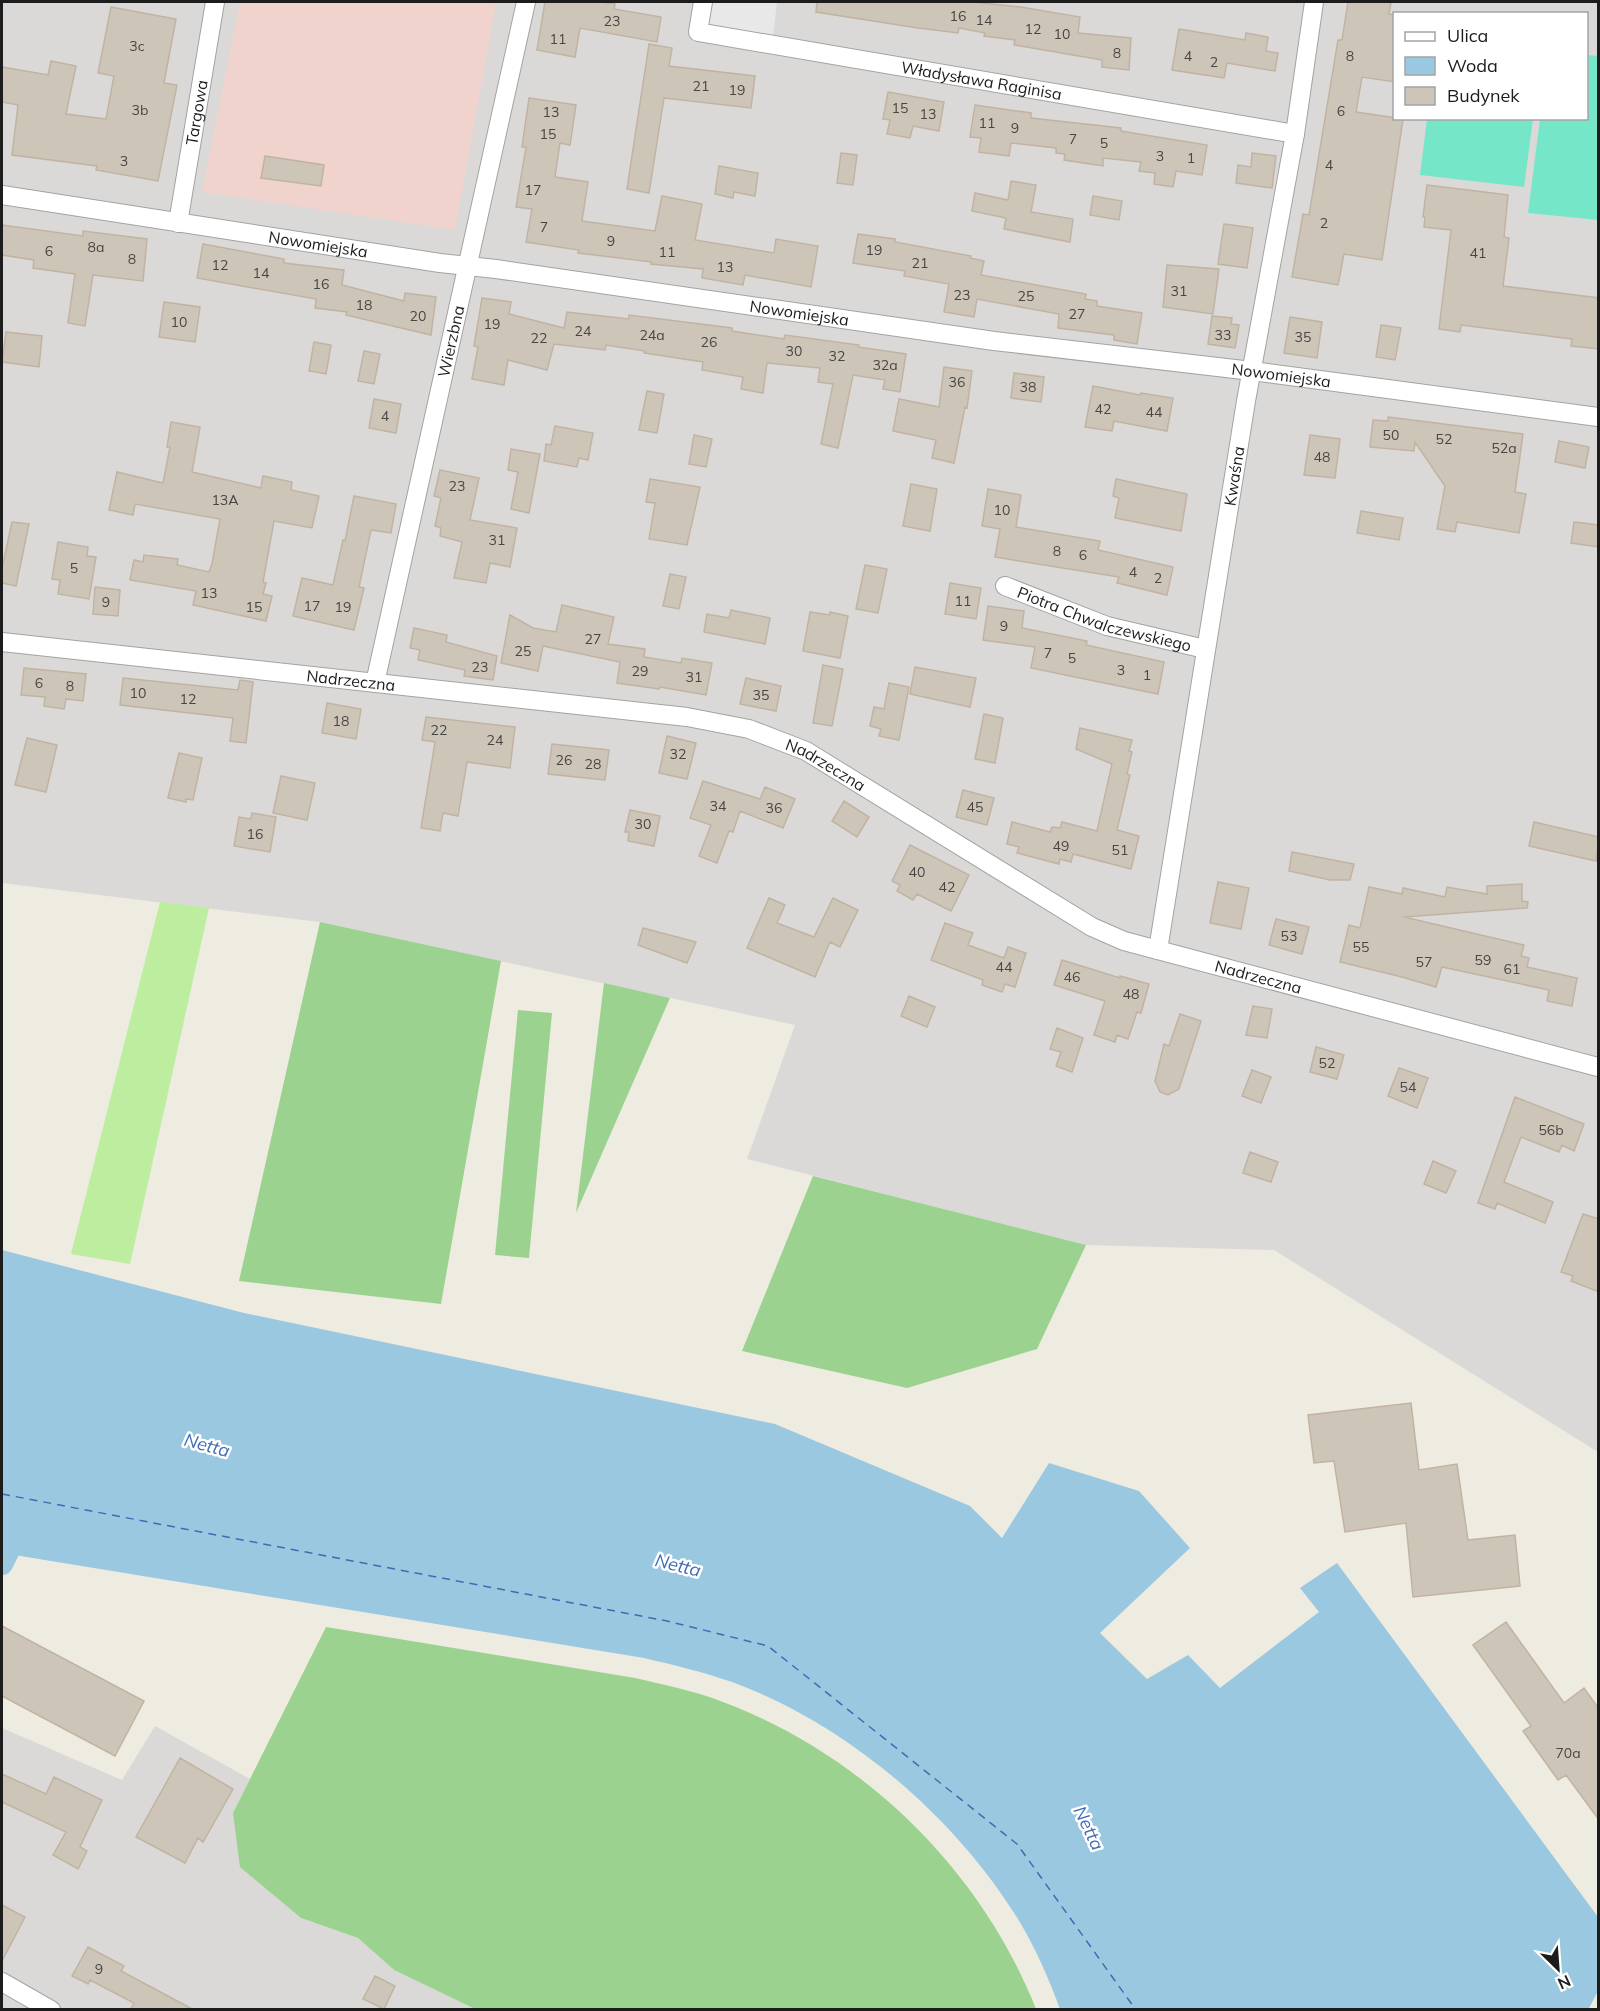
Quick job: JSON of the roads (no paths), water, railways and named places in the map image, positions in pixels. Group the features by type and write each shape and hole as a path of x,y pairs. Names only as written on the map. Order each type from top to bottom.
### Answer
{"street":[{"name":"Targowa","path":"178,223 215,2"},
{"name":"Wierzbna","path":"375,683 525,2"},
{"name":"Władysława Raginisa","path":"704,2 698,32 1295,134"},
{"name":"Kwaśna","path":"1158,950 1205,649 1295,134 1314,2"},
{"name":"Nowomiejska","path":"2,195 466,266 994,341 1252,371 1599,417"},
{"name":"Piotra Chwalczewskiego","path":"1005,586 1107,626 1205,649"},
{"name":"Nadrzeczna","path":"2,642 687,717 749,729 806,751 1092,927 1124,941 1599,1067"},
{"path":"2,1982 51,2010"}],"water":[{"name":"Netta","path":"2,1250 244,1313 775,1424 970,1506 1002,1538 1049,1463 1139,1491 1190,1548 1100,1633 1147,1679 1188,1655 1220,1688 1319,1612 1300,1588 1337,1563 1598,1917 1598,1991 1588,2010 1060,2009 1041,1963 1018,1919 992,1881 962,1844 930,1810 856,1748 816,1722 775,1700 721,1678 644,1658 2,1553"}],"waterway":[{"path":"2,1564 20,1528"}]}
